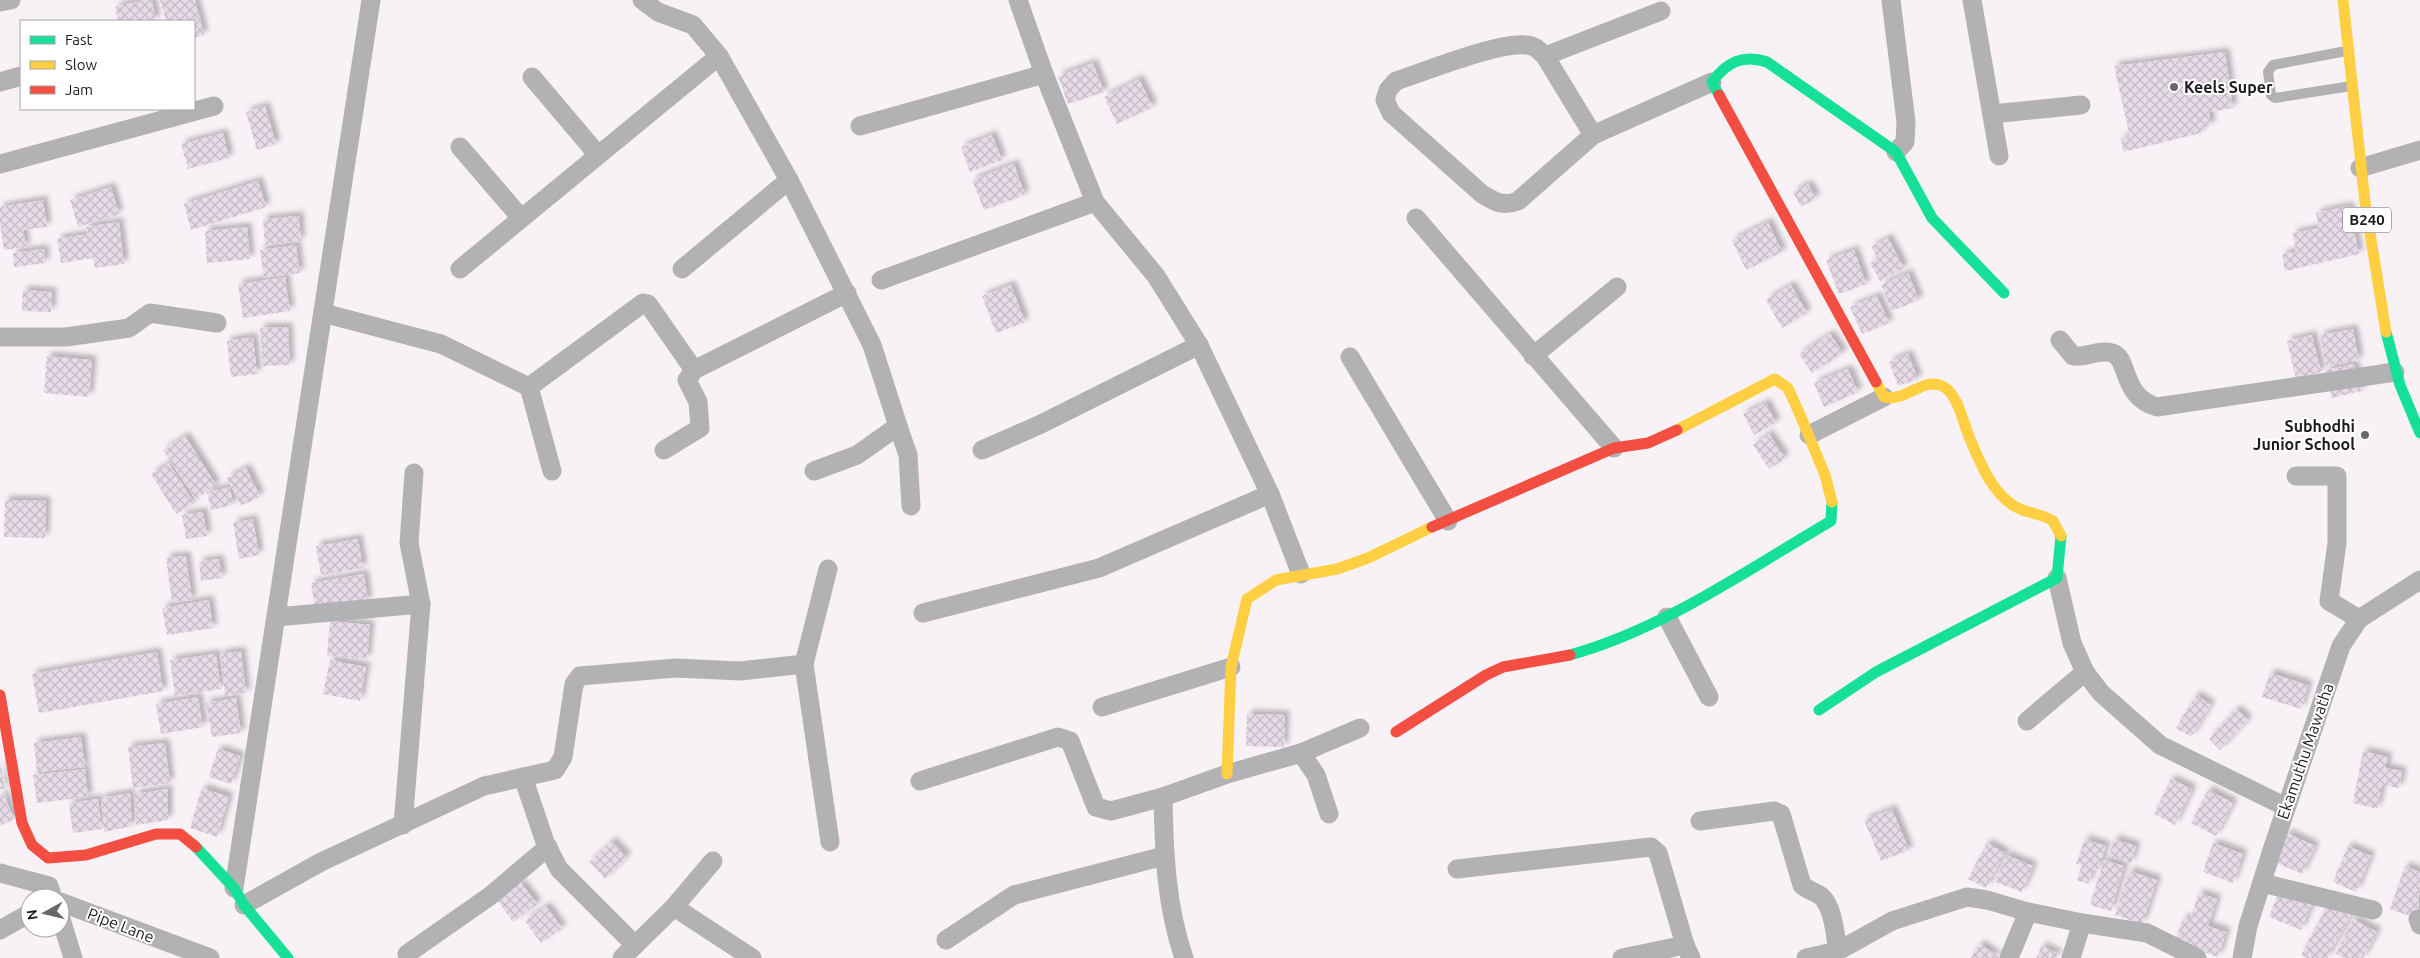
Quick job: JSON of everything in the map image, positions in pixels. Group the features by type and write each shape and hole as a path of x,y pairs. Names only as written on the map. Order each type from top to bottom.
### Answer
{"street":[{"path":"0,2 11,0"},
{"path":"234,888 371,0"},
{"path":"642,0 658,12 693,25 719,56 789,180 872,345 908,455 911,506"},
{"path":"1018,0 1044,74 1096,202 1156,276 1199,345 1270,494 1301,574"},
{"path":"1891,0 1906,122 1905,142 1896,152"},
{"path":"1972,0 1999,156"},
{"name":"B240","path":"2343,0 2360,168 2375,275 2395,372 2408,408 2420,433"},
{"path":"1545,56 1661,11"},
{"path":"1593,135 1545,56 1536,47 1525,44 1497,48 1396,81 1388,90 1385,100 1391,114 1482,194 1507,206 1518,201 1593,135 1712,82 1720,69 1730,61 1747,57 1757,58 1767,62 1896,152 1932,218 2004,293"},
{"path":"460,269 719,56"},
{"path":"860,126 1044,74"},
{"path":"0,82 20,76"},
{"path":"532,77 598,155"},
{"path":"1712,82 1884,397 1890,400 1898,398 1928,384 1946,387 1951,392 1986,472 2005,498 2022,512 2050,518 2059,527 2057,578 2072,643 2084,672 2101,693 2160,745 2286,807"},
{"path":"1992,114 2081,105"},
{"path":"0,164 214,106"},
{"path":"460,147 521,218"},
{"path":"2360,168 2420,150"},
{"path":"682,269 789,180"},
{"path":"881,280 1096,202"},
{"path":"1416,218 1614,448"},
{"path":"1533,356 1617,287"},
{"path":"664,450 700,428 698,402 687,380 694,370 847,293"},
{"path":"529,386 643,302 648,304 694,370"},
{"path":"0,337 66,337 129,328 150,313 217,323"},
{"path":"323,314 440,344 529,386 552,471"},
{"path":"2060,340 2073,356 2079,357 2106,352 2114,353 2120,359 2132,389 2146,404 2157,407 2395,372"},
{"path":"982,450 1039,425 1199,345"},
{"path":"1350,357 1448,521"},
{"path":"1227,774 1232,667 1246,599 1276,580 1337,569 1368,558 1398,542 1614,448 1648,443 1674,432 1775,379 1788,388 1832,494 1834,514 1831,521 1667,617 1606,645 1503,667 1486,675 1396,732"},
{"path":"1809,435 1884,397"},
{"path":"814,471 857,455 898,426"},
{"path":"403,825 421,604 409,543 414,473"},
{"path":"2296,476 2336,476 2337,543 2329,601 2359,619"},
{"path":"923,612 1099,568 1270,494"},
{"path":"828,569 804,664 830,842"},
{"path":"1819,710 1876,672 2057,578"},
{"name":"Ekamuthu Mawatha","path":"2242,958 2262,883 2286,807 2341,646 2359,619 2420,580"},
{"path":"276,617 421,604"},
{"path":"1667,617 1708,697"},
{"path":"244,905 320,862 484,786 555,770 563,757 574,684 580,676 676,668 740,671 804,664"},
{"path":"1102,707 1232,667"},
{"path":"2027,721 2084,672"},
{"path":"0,695 22,823 32,845 48,858 86,855 156,834 180,834 201,851 234,888 244,905 288,958"},
{"path":"920,781 1058,737 1070,741 1096,807 1111,811 1163,797 1227,774 1301,753 1360,728"},
{"path":"1301,753 1316,775 1329,814"},
{"path":"523,777 548,847 559,868 629,951 674,907 713,861"},
{"path":"1163,797 1164,856 1173,926 1184,958"},
{"path":"1700,821 1774,811 1781,814 1802,885 1808,891 1820,896 1828,903 1838,951"},
{"path":"407,954 490,896 548,847"},
{"path":"1457,869 1651,847 1658,853 1688,951 1622,958"},
{"path":"946,940 1014,895 1164,856"},
{"path":"48,858 51,888"},
{"path":"0,874 40,888"},
{"path":"2262,883 2373,910"},
{"path":"1806,958 1838,951 1892,921 1967,897 2082,923 2148,933 2197,958"},
{"name":"Pipe Lane","path":"70,906 210,958"},
{"path":"674,907 752,958"},
{"path":"2009,958 2028,912"},
{"path":"0,930 20,919"},
{"path":"2071,958 2082,923"},
{"path":"67,938 73,958"}],"lane":[{"path":"2348,51 2273,66 2268,72 2271,95 2275,98 2352,86"}],"building":[{"path":"143,0 152,0 156,20 118,20 115,7"},
{"path":"160,0 195,0 204,35 195,38 195,20 166,20"},
{"name":"Keels Super","path":"2225,52 2233,108 2209,112 2211,126 2201,128 2201,133 2123,152 2121,138 2130,137 2114,66"},
{"path":"1093,63 1104,92 1068,104 1058,76"},
{"path":"1139,79 1153,107 1117,124 1104,97"},
{"path":"265,106 276,144 257,150 246,112"},
{"path":"223,133 229,158 188,169 181,144"},
{"path":"992,135 1002,160 970,172 961,147"},
{"path":"1014,164 1025,195 984,210 972,180"},
{"path":"258,181 266,207 191,230 184,204"},
{"path":"1808,184 1816,198 1801,207 1793,192"},
{"path":"111,187 119,214 78,227 70,200"},
{"path":"43,200 47,227 23,230 26,247 4,250 0,224 0,207"},
{"path":"2349,206 2359,254 2285,271 2282,254 2296,252 2293,233 2319,228 2316,213"},
{"path":"299,216 301,241 265,245 263,219"},
{"path":"119,222 124,264 95,268 93,258 61,263 57,239 87,234 85,227"},
{"path":"1768,222 1782,252 1746,270 1732,240"},
{"path":"247,227 250,259 207,263 205,231"},
{"path":"1888,238 1904,268 1880,281 1870,263 1878,259 1871,247"},
{"path":"296,245 300,273 264,278 260,250"},
{"path":"44,249 45,263 14,267 13,253"},
{"path":"1854,250 1866,284 1839,294 1826,260"},
{"path":"1908,273 1919,300 1892,311 1881,285"},
{"path":"285,277 290,311 243,318 238,284"},
{"path":"1011,285 1025,322 996,333 982,296"},
{"path":"1791,285 1807,313 1782,328 1766,300"},
{"path":"23,290 52,292 51,312 22,311"},
{"path":"1877,296 1889,323 1862,334 1850,307"},
{"path":"288,327 290,365 263,366 260,328"},
{"path":"2353,329 2359,360 2326,366 2320,335"},
{"path":"1830,334 1843,353 1812,373 1799,354"},
{"path":"2312,335 2321,372 2296,379 2287,341"},
{"path":"253,337 257,374 231,377 227,341"},
{"path":"1908,354 1918,379 1898,386 1889,362"},
{"path":"47,356 92,360 89,397 44,393"},
{"path":"2354,364 2361,391 2332,398 2325,370"},
{"path":"1848,369 1858,392 1824,407 1814,383"},
{"path":"1766,403 1776,423 1754,435 1743,414"},
{"path":"1769,434 1785,458 1769,469 1753,445"},
{"path":"185,436 216,485 195,499 163,450"},
{"path":"169,463 194,503 176,514 151,474"},
{"path":"246,468 260,496 241,506 227,478"},
{"path":"230,487 233,505 211,510 207,492"},
{"path":"5,500 46,501 45,538 4,537"},
{"path":"203,512 207,536 186,539 182,515"},
{"path":"253,519 259,555 239,559 233,523"},
{"path":"358,539 363,568 321,575 316,546"},
{"path":"186,556 192,600 172,602 166,558"},
{"path":"219,559 222,578 201,581 199,562"},
{"path":"364,574 368,601 315,610 311,583"},
{"path":"209,600 213,628 167,635 162,608"},
{"path":"330,621 370,625 367,659 327,656"},
{"path":"241,651 246,693 225,696 220,654"},
{"path":"157,652 163,691 39,713 32,674"},
{"path":"216,654 221,689 175,696 170,660"},
{"path":"330,660 366,667 360,701 323,694"},
{"path":"2270,673 2308,685 2301,709 2262,697"},
{"path":"2196,695 2211,705 2191,737 2176,728"},
{"path":"198,697 203,727 161,734 156,704"},
{"path":"236,698 241,733 212,737 206,703"},
{"path":"2236,709 2248,720 2220,750 2209,739"},
{"path":"1247,714 1285,715 1284,747 1246,746"},
{"path":"81,737 85,767 37,772 34,743"},
{"path":"165,743 170,783 133,788 128,747"},
{"path":"218,749 240,756 231,784 209,777"},
{"path":"2363,751 2388,757 2385,768 2402,771 2399,788 2382,785 2377,809 2353,803"},
{"path":"0,762 5,789 0,789"},
{"path":"85,769 88,797 37,803 33,775"},
{"path":"2171,779 2192,789 2175,825 2154,814"},
{"path":"202,788 229,797 217,837 190,828"},
{"path":"168,789 168,820 136,825 135,794"},
{"path":"2208,790 2233,803 2216,836 2191,823"},
{"path":"3,793 14,819 0,826 0,794"},
{"path":"130,793 132,826 104,832 101,798"},
{"path":"98,799 102,829 73,833 69,803"},
{"path":"1892,809 1909,850 1881,861 1864,820"},
{"path":"2287,833 2315,846 2302,874 2274,862"},
{"path":"2085,839 2106,846 2098,870 2093,869 2088,884 2077,880 2082,865 2076,864"},
{"path":"2114,839 2136,846 2131,863 2109,856"},
{"path":"612,841 627,857 605,879 589,862"},
{"path":"1987,843 2005,853 1986,888 1968,879"},
{"path":"2213,843 2243,854 2233,883 2203,872"},
{"path":"2348,846 2371,856 2356,892 2333,882"},
{"path":"2006,855 2033,866 2022,892 1995,882"},
{"path":"2104,860 2124,866 2111,911 2090,905"},
{"path":"2405,866 2420,872 2418,919 2390,909"},
{"path":"2129,871 2157,880 2142,924 2115,915"},
{"path":"521,883 537,904 513,922 498,901"},
{"path":"2280,890 2312,904 2301,930 2269,917"},
{"path":"2199,893 2217,899 2208,926 2226,932 2218,957 2175,942 2183,918 2190,920"},
{"path":"2330,901 2352,913 2327,958 2307,958 2301,955"},
{"path":"546,906 562,928 541,943 525,921"},
{"path":"2353,919 2377,932 2363,958 2344,958 2336,954"},
{"path":"1980,944 2000,958 1970,958"},
{"path":"2042,946 2058,954 2056,958 2036,958"}],"traffic: fast":[{"path":"1719,95 1712,82 1724,69 1743,60 1750,59 1767,62 1896,152 1932,218 2004,293"},
{"path":"2386,332 2400,385 2420,433"},
{"path":"1570,655 1605,644 1639,630 1704,597 1831,521 1832,502"},
{"path":"1819,710 1876,672 2057,578 2061,536"},
{"path":"196,847 234,888 244,905 288,958"}],"traffic: slow":[{"path":"2343,0 2365,202 2386,332"},
{"path":"1677,430 1775,379 1788,388 1825,475 1832,502"},
{"path":"1876,382 1884,397 1892,398 1928,385 1935,384 1948,390 1956,402 1978,459 1995,488 2011,504 2053,521 2061,536"},
{"path":"1227,774 1231,667 1247,599 1276,580 1337,569 1368,558 1432,527"}],"traffic: jam":[{"path":"1719,95 1876,382"},
{"path":"1432,527 1614,448 1648,443 1677,430"},
{"path":"1396,732 1486,675 1503,667 1570,655"},
{"path":"0,695 22,823 32,845 48,858 86,855 156,834 180,834 196,847"}],"place":[{"name":"Keels Super","path":"2174,87"},
{"name":"Subhodhi Junior School","path":"2365,435"}]}
